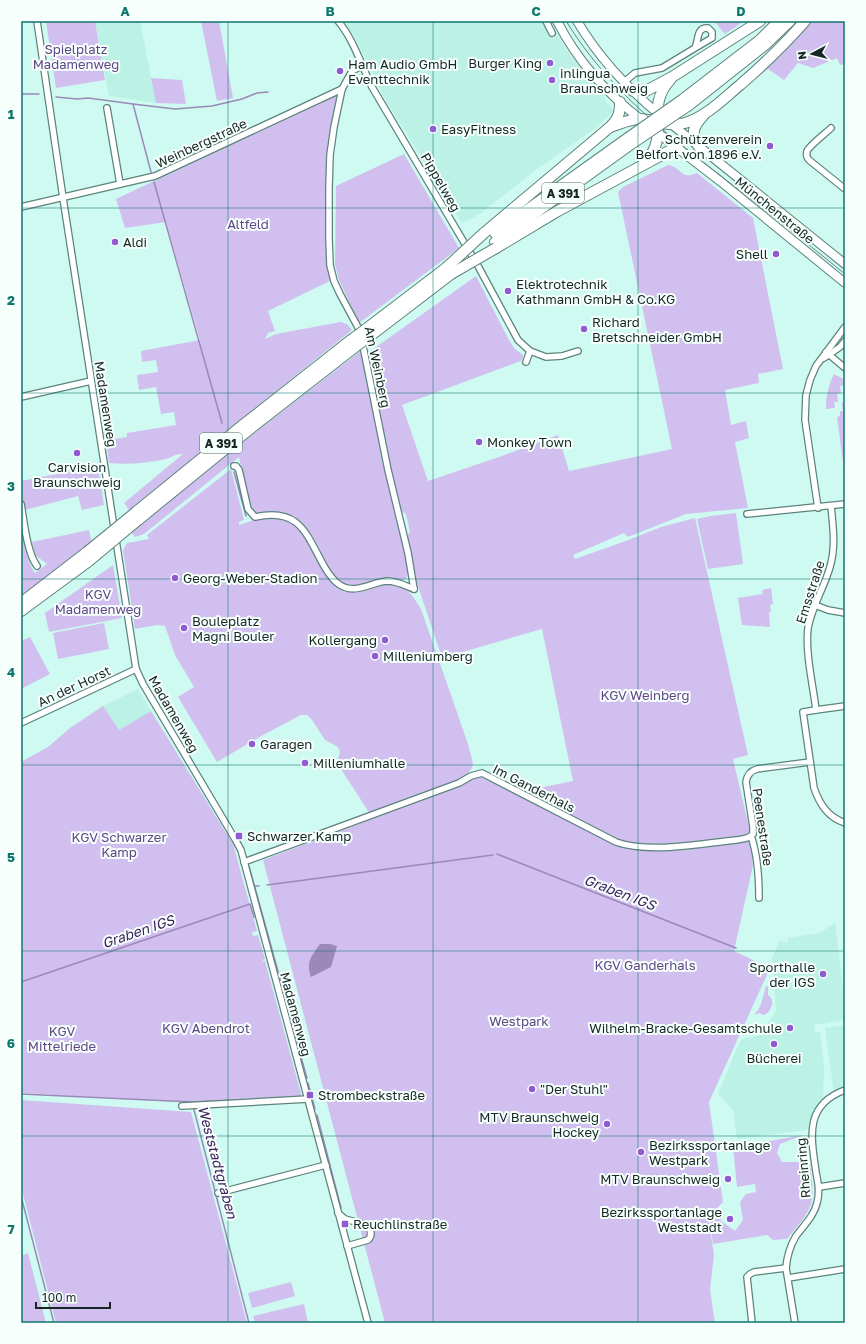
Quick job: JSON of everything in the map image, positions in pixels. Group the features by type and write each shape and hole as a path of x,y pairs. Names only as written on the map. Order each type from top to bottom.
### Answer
{"highway":[{"path":"633,91 646,91 672,77 760,21"},
{"name":"A 391","path":"685,102 760,40 779,21"},
{"name":"A 391","path":"490,241 766,44 790,21"},
{"path":"699,147 694,138 693,131 697,122 758,69 805,21"},
{"path":"641,166 652,155 656,143 660,93 672,77"},
{"path":"449,271 490,241 610,127 618,119 620,102"},
{"path":"610,127 640,119 657,123 685,123 703,116"},
{"path":"449,271 490,241 556,212 641,166 669,152 680,149"},
{"name":"A 391","path":"21,611 137,516 240,437 353,343 449,271"},
{"name":"A 391","path":"21,603 88,557"}],"main road":[{"path":"557,21 589,69 620,102 640,119"},
{"name":"Münchenstraße","path":"577,21 594,46 624,82 644,101 657,123 680,149 788,235 845,283"},
{"path":"632,112 640,113 644,108 644,101"},
{"name":"Münchenstraße","path":"671,124 845,264"}],"street":[{"name":"Madamenweg","path":"36,21 62,198 136,669 143,684 236,839 244,862 368,1323"},
{"name":"Pippelweg","path":"338,21 350,37 361,66 372,87 478,266 511,330 518,340 530,351 540,355 552,357 562,356 578,351"},
{"path":"546,21 552,33"},
{"path":"624,82 635,73 662,68 695,48"},
{"name":"Am Weinberg","path":"234,466 236,466 238,470 248,509 254,517 270,514 280,515 298,524 310,539 329,575 339,585 346,588 354,588 391,581 414,589 408,553 387,464 360,331 334,281 330,265 330,155 334,127 342,89 352,71 361,66"},
{"name":"Weinbergstraße","path":"21,207 155,176 342,89"},
{"path":"107,108 120,184"},
{"path":"831,128 807,151 807,156 809,160 845,189"},
{"path":"818,508 806,426 805,408 808,386 812,374 820,361 827,354 845,327"},
{"path":"827,354 840,347 845,341"},
{"path":"526,362 530,351"},
{"path":"827,354 845,368"},
{"path":"21,397 91,381"},
{"path":"21,504 32,560 37,566"},
{"path":"747,514 818,508 845,504"},
{"name":"Emsstraße","path":"816,710 808,638 810,621 833,553 834,534 831,506"},
{"path":"815,605 828,610 845,613"},
{"name":"An der Horst","path":"21,724 136,669"},
{"path":"845,706 803,712 814,788 821,804 830,815 837,820 845,822"},
{"name":"Peenestraße","path":"759,898 758,862 751,836 753,834 753,827 746,782 747,776 754,770 761,768 810,762"},
{"name":"Im Ganderhals","path":"244,862 459,783 471,776 482,773 616,842 627,846 655,847 702,844 751,836"},
{"name":"Rheinring","path":"795,1323 786,1268 793,1242 815,1211 818,1197 811,1133 813,1122 817,1112 827,1100 834,1094 845,1090"},
{"path":"182,1106 308,1099"},
{"path":"218,1193 326,1165"},
{"path":"818,1187 845,1183"},
{"path":"338,1213 346,1219 367,1225 371,1232 368,1240 347,1246"},
{"path":"752,1323 747,1277 754,1272 786,1268"},
{"path":"788,1278 845,1269"}],"shaded area":[{"path":"95,21 140,21 156,103 109,96"},
{"path":"341,21 550,21 568,52 602,93 607,103 614,111 593,130 537,169 480,214 462,223 386,101 353,34"},
{"path":"138,689 151,711 119,731 103,706"},
{"name":"Wilhelm-Bracke-Gesamtschule","path":"835,922 845,1004 845,1020 814,1025 815,1032 820,1032 824,1069 823,1097 817,1103 812,1113 807,1130 737,1139 733,1110 718,1094 740,1041 745,1038 760,1035 776,1011 772,957 780,940 787,943 788,938 820,933"},
{"path":"320,944 337,946 331,967 311,977 309,967 310,959"},
{"path":"845,1025 845,1090 834,1094 825,1028"}],"green space":[{"name":"Spielplatz Madamenweg","path":"46,21 95,21 105,80 56,88"},
{"path":"201,21 219,21 233,98 217,101"},
{"path":"714,21 744,21 725,34"},
{"path":"812,21 845,21 845,64 840,65 837,58 813,68 798,63 784,80 768,69 748,85 779,56"},
{"path":"151,78 182,80 186,104 156,103"},
{"name":"Altfeld","path":"336,95 338,97 328,156 332,280 268,311 275,331 268,333 265,339 276,334 341,322 347,324 352,330 129,510 124,503 183,454 145,463 109,463 106,440 127,437 127,433 176,425 174,412 161,414 156,387 139,390 137,375 158,372 156,360 142,362 141,351 200,340 166,222 125,228 116,199"},
{"path":"404,154 459,248 359,323 339,280 335,264 336,186"},
{"name":"Westpark","path":"668,165 687,175 697,173 753,218 783,369 758,374 759,383 725,390 731,425 746,421 749,438 735,442 748,508 686,514 628,537 624,533 573,555 575,559 661,527 695,518 748,755 733,759 749,827 753,865 734,951 770,968 709,1102 723,1202 708,1217 714,1255 710,1290 715,1323 385,1323 263,860 458,786 475,776 482,776 518,795 524,791 573,781 542,629 442,658 417,583 407,536 410,532 406,514 401,511 387,454 369,352 476,276 509,340 515,349 523,355 523,357 521,361 402,405 428,481 558,435 569,471 672,449 618,192 623,187"},
{"path":"362,350 407,562 408,573 406,579 354,587 344,584 336,579 330,572 312,536 306,528 278,512 255,515 249,504 239,457 144,534 135,537 131,532 257,431"},
{"path":"834,374 845,380 845,385 840,386 841,393 837,394 838,402 834,402 835,408 826,409 828,391"},
{"path":"845,402 845,478 837,417 840,416 840,411 843,411 842,403"},
{"path":"98,466 104,505 82,510 78,496 25,510 21,492 21,481"},
{"path":"231,469 244,520 239,522 239,525 259,518 282,518 298,527 304,534 328,577 333,584 342,591 357,592 394,584 407,590 414,598 421,609 468,744 473,763 472,768 467,774 454,783 370,814 341,769 338,759 340,752 338,747 325,740 307,715 301,715 261,736 217,762 178,697 194,687 175,655 165,626 157,625 135,629 123,550 127,543 149,539 147,535"},
{"path":"736,513 743,564 708,569 697,519"},
{"path":"21,529 23,529 30,563 35,573 47,564 35,555 32,542 89,530 92,543 21,596"},
{"name":"KGV Madamenweg","path":"113,565 122,618 49,632 45,613"},
{"path":"771,588 773,604 770,605 771,612 769,612 770,627 742,625 738,598 763,594 762,590"},
{"path":"104,623 109,649 58,659 53,633"},
{"path":"30,637 50,674 21,689 21,641"},
{"path":"103,706 119,730 151,711 233,844 257,931 252,932 253,936 258,935 265,959 263,961 265,961 302,1097 182,1102 21,1093 21,762 48,747 70,728"},
{"path":"766,986 768,987 768,995 772,1000 772,1006 764,1015 759,1013 755,1015 761,1004"},
{"path":"21,1100 191,1112 247,1323 56,1323 21,1186"},
{"path":"803,1135 780,1144 777,1153 782,1162 801,1162 810,1164 813,1191 811,1205 802,1220 787,1239 773,1240 767,1235 713,1244 709,1217 719,1209 721,1221 735,1231 743,1220 740,1202 746,1194 756,1192 755,1184 737,1187 733,1148 734,1144 770,1141"},
{"path":"28,1253 46,1323 21,1323 21,1256"},
{"path":"291,1282 295,1296 252,1308 248,1293"},
{"path":"304,1304 308,1323 255,1323 253,1316"}],"waterway":[{"path":"56,97 77,99 88,98 175,109 212,106 242,99 257,93 268,92"},
{"path":"21,94 39,94"},
{"path":"133,104 151,172"},
{"path":"154,182 222,423"},
{"path":"234,472 246,516"},
{"name":"Graben IGS","path":"497,854 736,948"},
{"name":"Graben IGS","path":"267,885 493,855"},
{"path":"249,866 285,997"},
{"name":"Graben IGS","path":"21,982 250,904 254,917"},
{"path":"287,1003 298,1046"},
{"path":"299,1050 307,1078"},
{"path":"308,1083 315,1109"},
{"name":"Weststadtgraben","path":"21,1094 192,1102 249,1323"},
{"path":"192,1102 236,1100"},
{"path":"317,1115 341,1208"},
{"path":"21,1196 54,1323"}],"tram line":[{"path":"566,21 600,68 638,108 659,127 845,274"}],"place":[{"name":"Burger King","path":"550,63"},
{"name":"Ham Audio GmbH Eventtechnik","path":"340,71"},
{"name":"inlingua Braunschweig","path":"552,80"},
{"name":"EasyFitness","path":"433,129"},
{"name":"Schützenverein Belfort von 1896 e.V.","path":"770,146"},
{"name":"Aldi","path":"115,242"},
{"name":"Shell","path":"776,254"},
{"name":"Elektrotechnik Kathmann GmbH & Co.KG","path":"508,291"},
{"name":"Richard Bretschneider GmbH","path":"584,329"},
{"name":"Monkey Town","path":"479,442"},
{"name":"Carvision Braunschweig","path":"77,453"},
{"name":"Georg-Weber-Stadion","path":"175,578"},
{"name":"Bouleplatz Magni Bouler","path":"184,628"},
{"name":"Kollergang","path":"385,640"},
{"name":"Milleniumberg","path":"375,656"},
{"name":"Garagen","path":"252,744"},
{"name":"Milleniumhalle","path":"305,763"},
{"name":"Schwarzer Kamp","path":"239,836"},
{"name":"Sporthalle der IGS","path":"823,974"},
{"name":"Wilhelm-Bracke-Gesamtschule","path":"790,1028"},
{"name":"Bücherei","path":"774,1044"},
{"name":"\"Der Stuhl\"","path":"532,1089"},
{"name":"Strombeckstraße","path":"310,1095"},
{"name":"MTV Braunschweig Hockey","path":"607,1124"},
{"name":"Bezirkssportanlage Westpark","path":"641,1152"},
{"name":"MTV Braunschweig","path":"728,1179"},
{"name":"Bezirkssportanlage Weststadt","path":"730,1219"},
{"name":"Reuchlinstraße","path":"345,1224"}],"park label":[{"name":"KGV Weinberg","path":"645,695"},
{"name":"KGV Schwarzer Kamp","path":"119,844"},
{"name":"KGV Ganderhals","path":"645,965"},
{"name":"KGV Abendrot","path":"206,1028"},
{"name":"KGV Mittelriede","path":"62,1038"}]}
